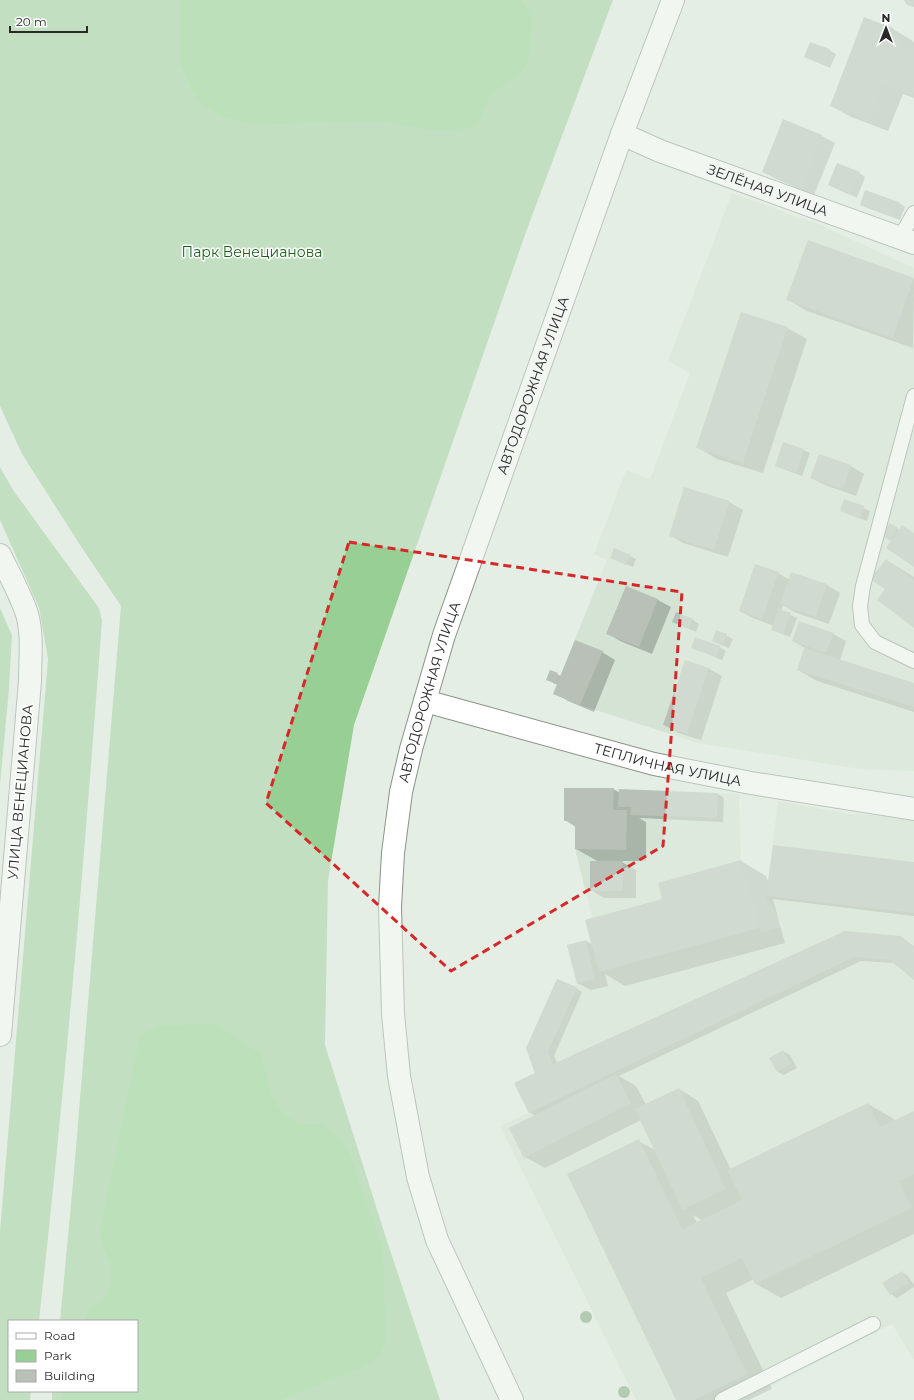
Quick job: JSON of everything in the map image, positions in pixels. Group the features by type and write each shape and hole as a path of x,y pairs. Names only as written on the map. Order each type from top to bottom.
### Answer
{"main road":[{"name":"АВТОДОРОЖНАЯ УЛИЦА","path":"512,1400 437,1240 418,1177 399,1076 393,1014 390,964 390,907 393,853 401,792 411,749 444,635 622,134 673,0"},
{"name":"ЗЕЛЁНАЯ УЛИЦА","path":"622,134 660,150 907,240"},
{"name":"УЛИЦА ВЕНЕЦИАНОВА","path":"0,555 27,615 31,648 29,688 0,1035"},
{"name":"ТЕПЛИЧНАЯ УЛИЦА","path":"425,700 654,764 751,783 914,809"}],"lane":[{"path":"907,240 914,213"},
{"path":"914,396 863,586 860,606 862,625 875,642 914,661"},
{"path":"722,1400 873,1324"}],"highlighted area":[{"path":"349,542 682,592 663,846 451,971 266,803"}],"shaded area":[{"path":"732,193 818,224 914,268 914,771 859,769 698,743 580,705 553,694 607,560 594,554 626,470 650,479 690,373 668,361"},
{"path":"564,788 739,794 741,860 761,933 783,927 766,896 778,801 850,814 914,816 914,1360 892,1324 744,1400 636,1400 500,1126 528,1113 514,1083 534,1073 526,1048 557,979 576,987 567,945 590,941 585,920 592,917 575,849 575,821 564,821"}],"green space":[{"name":"Парк Венецианова","path":"0,0 613,0 526,232 354,725 328,881 325,1045 387,1241 440,1400 52,1400 52,1392 138,1392 138,1320 60,1320 73,1183 121,606 22,454 0,406"},
{"path":"180,0 522,0 529,11 531,21 530,51 525,69 511,81 495,91 489,98 478,124 470,128 450,130 423,129 379,121 252,125 220,116 203,105 192,90 180,65"},
{"path":"0,467 13,490 99,608 102,620 74,971 39,1320 8,1320 8,1392 31,1392 30,1400 0,1400 0,1231 48,659 39,608 0,520"},
{"path":"0,608 12,635 9,689 0,785"},
{"path":"216,1024 261,1054 272,1096 283,1114 300,1124 320,1124 335,1133 348,1148 383,1249 386,1340 379,1357 361,1368 280,1400 62,1400 63,1392 138,1392 138,1320 85,1320 90,1308 107,1296 111,1280 110,1263 103,1248 100,1229 140,1036 159,1025"}],"building":[{"path":"904,0 914,0 914,7 907,5"},
{"path":"864,17 893,28 904,50 914,45 913,95 883,83 869,121 830,106"},
{"path":"810,42 830,49 824,65 804,57"},
{"path":"783,119 822,135 801,188 762,172"},
{"path":"837,163 860,172 850,195 828,185"},
{"path":"865,190 899,202 893,217 860,205"},
{"path":"808,240 914,278 893,338 786,300"},
{"path":"741,312 788,327 743,463 696,448"},
{"path":"783,442 804,449 796,473 775,466"},
{"path":"819,454 851,465 843,489 810,478"},
{"path":"684,487 730,501 714,550 669,536"},
{"path":"844,499 864,506 860,519 840,511"},
{"path":"890,523 898,528 890,541 882,535"},
{"path":"902,525 914,533 914,567 886,548"},
{"path":"614,548 631,555 626,565 610,558"},
{"path":"886,559 914,580 914,628 877,600 885,589 870,579"},
{"path":"755,564 779,572 762,619 739,611"},
{"path":"791,572 827,584 816,617 780,605"},
{"path":"626,586 658,599 639,647 606,634"},
{"path":"778,609 791,613 783,634 771,630"},
{"path":"676,612 693,619 689,629 672,622"},
{"path":"799,621 834,633 826,653 792,641"},
{"path":"716,630 727,634 723,646 712,641"},
{"path":"695,637 720,646 716,657 691,648"},
{"path":"575,640 603,651 580,705 553,694"},
{"path":"804,648 914,683 914,707 797,670"},
{"path":"685,660 709,668 687,734 663,725"},
{"path":"550,670 558,673 554,683 546,680"},
{"path":"564,788 614,788 613,810 627,810 626,850 575,849 575,821 564,821"},
{"path":"619,789 718,793 717,818 630,815 631,807 618,807"},
{"path":"773,845 914,862 914,913 766,896"},
{"path":"741,860 760,928 599,972 585,920 662,899 658,883"},
{"path":"590,861 623,861 623,891 590,891"},
{"path":"845,931 901,936 914,947 914,980 890,960 854,957 529,1113 514,1083 535,1073 526,1048 557,979 577,987 548,1052 553,1064"},
{"path":"586,940 595,979 577,983 567,945"},
{"path":"783,1050 791,1064 777,1072 769,1058"},
{"path":"616,1074 631,1103 524,1158 509,1128"},
{"path":"679,1088 726,1189 682,1210 635,1109"},
{"path":"868,1103 880,1127 914,1111 914,1174 899,1181 912,1208 755,1284 742,1258 701,1278 747,1374 694,1400 676,1400 567,1174 639,1139 682,1229 742,1200 727,1170"},
{"path":"902,1271 909,1283 890,1295 882,1283"}]}
